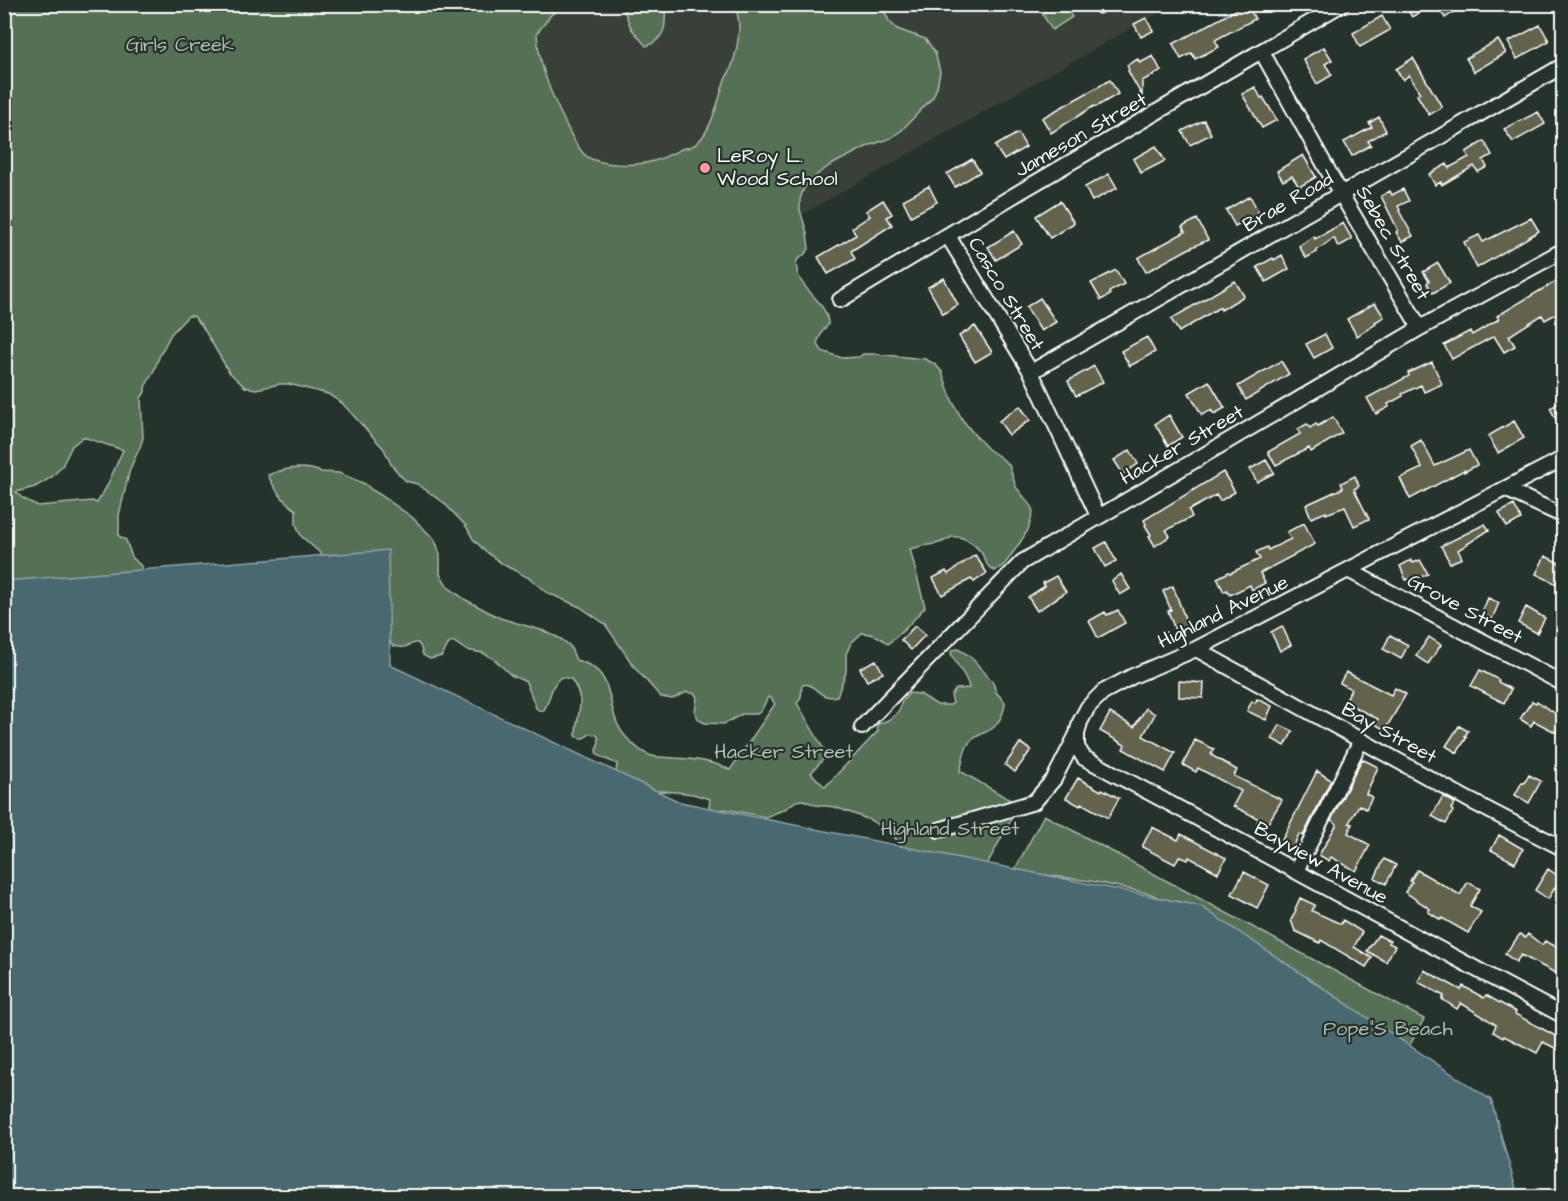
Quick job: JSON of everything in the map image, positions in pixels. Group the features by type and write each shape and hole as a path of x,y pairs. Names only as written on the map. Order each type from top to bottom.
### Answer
{"street":[{"name":"Jameson Street","path":"840,300 1023,190 1342,4"},
{"name":"Sebec Street","path":"1262,51 1341,194 1420,328"},
{"name":"Brae Road","path":"1031,372 1563,65"},
{"name":"Casco Street","path":"948,236 1031,372 1098,516"},
{"name":"Hacker Street","path":"862,727 1022,562 1420,328 1563,250"},
{"name":"Highland Avenue","path":"939,830 1034,802 1054,779 1088,707 1103,692 1133,676 1196,649 1563,458"},
{"path":"1505,489 1563,516"},
{"name":"Grove Street","path":"1348,570 1563,684"},
{"name":"Bay Street","path":"1196,649 1467,799 1563,849"},
{"name":"Bayview Avenue","path":"1077,734 1077,747 1084,758 1563,1016"},
{"path":"1296,872 1360,740"}],"shaded area":[{"name":"LeRoy L. Wood School","path":"457,4 1172,5 600,329"}],"green space":[{"path":"4,5 563,5 551,15 537,33 544,73 551,93 579,149 589,158 617,164 654,161 693,146 700,140 712,120 736,50 739,32 738,15 731,5 880,5 889,21 897,29 925,39 935,52 940,72 933,97 902,130 891,138 868,146 831,165 804,188 800,199 800,210 809,249 797,260 797,269 804,286 827,316 828,325 817,343 822,351 842,358 875,354 925,359 935,364 942,372 962,419 988,449 1009,465 1016,487 1033,512 1028,530 1019,544 1005,564 995,571 988,566 975,546 960,537 952,537 941,543 910,549 925,607 888,644 876,636 862,633 851,643 846,654 846,672 837,696 825,696 811,686 802,685 801,697 797,703 827,755 811,773 825,787 878,731 876,725 895,715 909,693 920,694 937,705 953,703 951,696 956,689 969,688 951,653 952,650 958,649 970,656 993,682 996,692 1005,705 996,725 969,743 960,771 1019,805 970,896 901,847 889,831 870,820 835,807 816,805 803,800 796,801 785,809 766,817 725,809 708,815 710,799 675,792 661,791 641,794 615,782 617,764 597,754 599,741 597,735 590,734 581,738 576,736 580,701 571,679 561,677 557,680 544,710 540,711 536,708 526,682 511,675 494,659 483,653 466,650 451,642 442,656 430,659 423,655 418,643 403,647 393,646 335,566 301,536 296,524 296,510 279,494 268,475 301,468 339,473 365,484 412,517 437,545 440,555 440,574 448,587 466,600 500,618 544,631 570,646 576,660 590,665 599,673 605,682 619,727 632,743 648,755 703,761 730,770 775,704 768,697 757,714 742,714 724,724 705,723 699,720 695,712 697,698 695,694 687,692 672,699 661,697 635,668 605,624 580,607 546,592 531,579 504,565 484,550 473,539 466,526 443,502 417,484 406,481 399,474 384,449 342,403 328,394 289,384 256,389 245,387 229,372 194,316 188,316 171,334 141,398 143,438 130,469 119,515 119,536 126,540 132,557 142,567 139,580 4,616","holes":["83,437 123,450 97,503 92,501 38,506 22,498 16,492 35,487 52,477 62,466 72,446"]},
{"path":"622,5 665,5 665,24 662,35 646,46 631,28"},
{"path":"1037,5 1064,5 1072,17 1052,30"},
{"name":"Pope\"S Beach","path":"1044,815 1424,1019 1397,1069 1339,999 1306,977 1151,894 1091,881 1014,871"}],"water":[{"path":"388,550 390,665 680,802 1200,906 1491,1100 1518,1196 5,1196 5,581"}],"building":[{"path":"1247,4 1255,19 1215,40 1219,47 1195,59 1192,53 1181,59 1173,44"},
{"path":"1404,4 1433,4 1412,17"},
{"path":"1436,4 1465,4 1445,18"},
{"path":"1382,16 1390,30 1360,47 1353,33"},
{"path":"1146,18 1153,31 1141,37 1134,24"},
{"path":"1540,25 1549,41 1517,59 1508,42"},
{"path":"1498,40 1506,53 1474,72 1466,58"},
{"path":"1324,47 1332,60 1325,64 1332,75 1317,84 1303,59"},
{"path":"1153,56 1161,71 1142,81 1142,96 1127,65 1138,59 1140,63"},
{"path":"1413,58 1442,107 1429,115 1409,75 1403,80 1396,69"},
{"path":"1110,80 1118,94 1051,133 1042,118"},
{"path":"1255,87 1277,120 1262,128 1242,94"},
{"path":"1538,112 1545,124 1513,142 1504,129"},
{"path":"1379,117 1386,131 1368,141 1371,145 1352,156 1344,142 1372,127 1369,123"},
{"path":"1204,120 1211,134 1190,145 1182,131"},
{"path":"1018,133 1026,147 1004,160 995,146"},
{"path":"1484,141 1492,155 1483,160 1487,167 1478,172 1474,166 1442,185 1441,182 1435,185 1429,174 1447,164 1449,168 1469,157 1466,152"},
{"path":"1156,146 1165,161 1141,173 1133,159"},
{"path":"1303,155 1316,177 1299,187 1292,176 1283,181 1277,171"},
{"path":"972,159 980,172 955,187 947,174"},
{"path":"1109,174 1117,188 1092,201 1085,187"},
{"path":"929,186 937,202 911,216 903,200"},
{"path":"1403,189 1409,201 1398,206 1399,211 1413,236 1402,242 1381,196 1390,191 1392,195"},
{"path":"1250,196 1259,213 1235,226 1226,210"},
{"path":"883,200 892,214 887,217 892,225 851,251 855,259 828,274 818,257 856,235 852,228 870,216 866,211"},
{"path":"1060,201 1074,223 1050,238 1036,216"},
{"path":"1531,218 1539,231 1477,268 1464,242 1479,235 1483,242"},
{"path":"1197,219 1208,240 1146,272 1138,258 1185,232 1182,227"},
{"path":"1343,223 1352,239 1338,247 1334,238 1306,258 1299,246 1314,236 1315,239"},
{"path":"1014,231 1022,244 996,260 988,247"},
{"path":"1282,255 1289,269 1266,282 1257,267"},
{"path":"1438,263 1450,283 1433,293 1423,272"},
{"path":"1116,270 1124,284 1109,292 1110,295 1101,300 1091,283"},
{"path":"1563,277 1563,310 1545,320 1542,315 1509,336 1515,346 1504,352 1494,336 1452,359 1444,345 1470,331 1472,335 1499,319 1497,316"},
{"path":"944,278 958,305 943,314 928,287"},
{"path":"1235,281 1244,296 1221,310 1220,307 1179,332 1171,319"},
{"path":"1040,298 1056,322 1041,331 1026,307"},
{"path":"1375,303 1384,317 1357,336 1347,319"},
{"path":"975,326 992,352 975,362 959,336"},
{"path":"1325,334 1332,348 1314,358 1306,344"},
{"path":"1147,337 1155,352 1130,366 1121,351"},
{"path":"1281,361 1289,374 1246,400 1238,386"},
{"path":"1432,362 1442,384 1424,392 1421,385 1402,394 1403,396 1388,404 1389,407 1376,414 1367,398 1409,376 1408,373"},
{"path":"1094,366 1103,382 1076,396 1068,381"},
{"path":"1209,381 1225,408 1214,414 1211,410 1202,415 1189,393"},
{"path":"1563,401 1563,433 1550,408"},
{"path":"1020,406 1030,420 1009,435 999,421"},
{"path":"1169,415 1182,437 1168,446 1155,424"},
{"path":"1333,417 1342,433 1311,452 1309,448 1276,465 1268,452 1300,434 1298,429 1307,424 1310,428 1316,424 1318,426"},
{"path":"1514,421 1524,438 1498,453 1488,436"},
{"path":"1421,440 1435,466 1469,450 1477,465 1410,499 1400,478 1422,468 1411,446"},
{"path":"1130,450 1138,464 1123,474 1114,460"},
{"path":"1266,460 1274,473 1257,482 1250,469"},
{"path":"1223,472 1235,492 1220,501 1216,495 1189,510 1192,517 1166,530 1170,536 1155,546 1144,520"},
{"path":"1355,476 1359,486 1354,489 1369,519 1354,526 1345,507 1311,518 1306,505 1343,488 1341,483"},
{"path":"1514,505 1521,519 1507,527 1499,513"},
{"path":"1304,523 1315,544 1260,573 1265,583 1252,590 1250,585 1230,595 1227,590 1224,592 1217,578 1260,559 1256,552 1267,547 1268,550 1291,539 1287,532"},
{"path":"1485,524 1489,530 1458,550 1462,558 1450,563 1441,546"},
{"path":"1106,542 1116,561 1105,567 1095,548"},
{"path":"975,555 987,573 974,582 971,579 942,595 933,578 946,571 948,574"},
{"path":"1545,556 1563,565 1563,587 1536,574"},
{"path":"1411,560 1413,563 1420,560 1428,574 1410,582 1406,580 1400,566"},
{"path":"1121,574 1130,589 1120,595 1112,581"},
{"path":"1056,576 1066,592 1037,611 1028,597 1045,586 1043,583"},
{"path":"1173,586 1189,629 1176,633 1168,611 1171,610 1163,591"},
{"path":"1488,598 1499,603 1492,619 1481,614"},
{"path":"1526,607 1545,618 1537,633 1518,623"},
{"path":"1118,610 1125,623 1098,638 1089,621 1105,612 1107,615"},
{"path":"915,626 925,635 911,650 901,640"},
{"path":"1282,626 1291,645 1280,651 1271,632"},
{"path":"1390,635 1408,645 1401,659 1383,649"},
{"path":"1429,637 1441,645 1428,664 1416,656"},
{"path":"876,660 883,673 867,681 860,668"},
{"path":"1480,670 1511,689 1504,703 1471,686"},
{"path":"1346,672 1391,695 1395,688 1406,694 1385,730 1375,724 1378,719 1345,702 1351,689 1340,683"},
{"path":"1179,681 1204,683 1203,698 1179,697"},
{"path":"1257,699 1272,706 1266,720 1247,711 1252,701 1255,703"},
{"path":"1532,701 1536,703 1537,701 1563,719 1563,736 1534,721 1531,726 1520,719"},
{"path":"1146,708 1155,714 1143,736 1175,753 1165,772 1123,749 1125,745 1100,731 1110,713 1134,727"},
{"path":"1280,725 1293,731 1285,746 1272,739"},
{"path":"1459,726 1468,731 1457,753 1446,746"},
{"path":"1195,740 1214,749 1211,755 1237,770 1234,776 1282,800 1265,828 1257,822 1259,819 1233,806 1241,791 1198,768 1196,772 1183,765"},
{"path":"1020,743 1031,750 1015,772 1005,765"},
{"path":"1362,759 1378,767 1366,794 1372,797 1366,809 1359,805 1349,823 1352,824 1348,833 1370,845 1356,871 1331,857 1329,861 1319,855 1337,824 1331,820"},
{"path":"1317,771 1331,780 1303,836 1299,834 1292,850 1280,844"},
{"path":"1529,775 1541,781 1529,803 1515,795"},
{"path":"1078,778 1119,798 1108,818 1081,803 1080,806 1066,798"},
{"path":"1443,796 1455,803 1446,824 1432,816"},
{"path":"1152,827 1178,840 1181,834 1226,858 1218,873 1189,857 1188,860 1179,856 1175,864 1142,847"},
{"path":"1499,835 1523,849 1515,863 1491,850"},
{"path":"1384,859 1396,865 1386,884 1375,878"},
{"path":"1548,869 1561,878 1548,899 1535,890"},
{"path":"1417,870 1460,895 1468,882 1480,889 1470,906 1481,912 1468,933 1428,912 1430,909 1405,892"},
{"path":"1244,872 1269,885 1257,908 1232,894"},
{"path":"1300,898 1315,905 1312,911 1341,924 1343,920 1362,932 1354,947 1372,958 1366,967 1321,940 1320,943 1295,931 1291,920"},
{"path":"1520,934 1525,938 1528,934 1542,945 1545,941 1563,950 1563,977 1521,955 1516,962 1505,954"},
{"path":"1378,935 1395,946 1386,962 1367,951"},
{"path":"1424,970 1461,990 1463,986 1484,998 1486,995 1516,1012 1515,1014 1563,1040 1563,1052 1543,1042 1537,1053 1504,1036 1503,1038 1493,1032 1495,1024 1461,1003 1457,1009 1442,999 1444,996 1418,982"}],"place":[{"name":"LeRoy L. Wood School","path":"705,168"}],"park label":[{"name":"Girls Creek","path":"180,45"},
{"name":"Highland Street","path":"950,829"}]}
